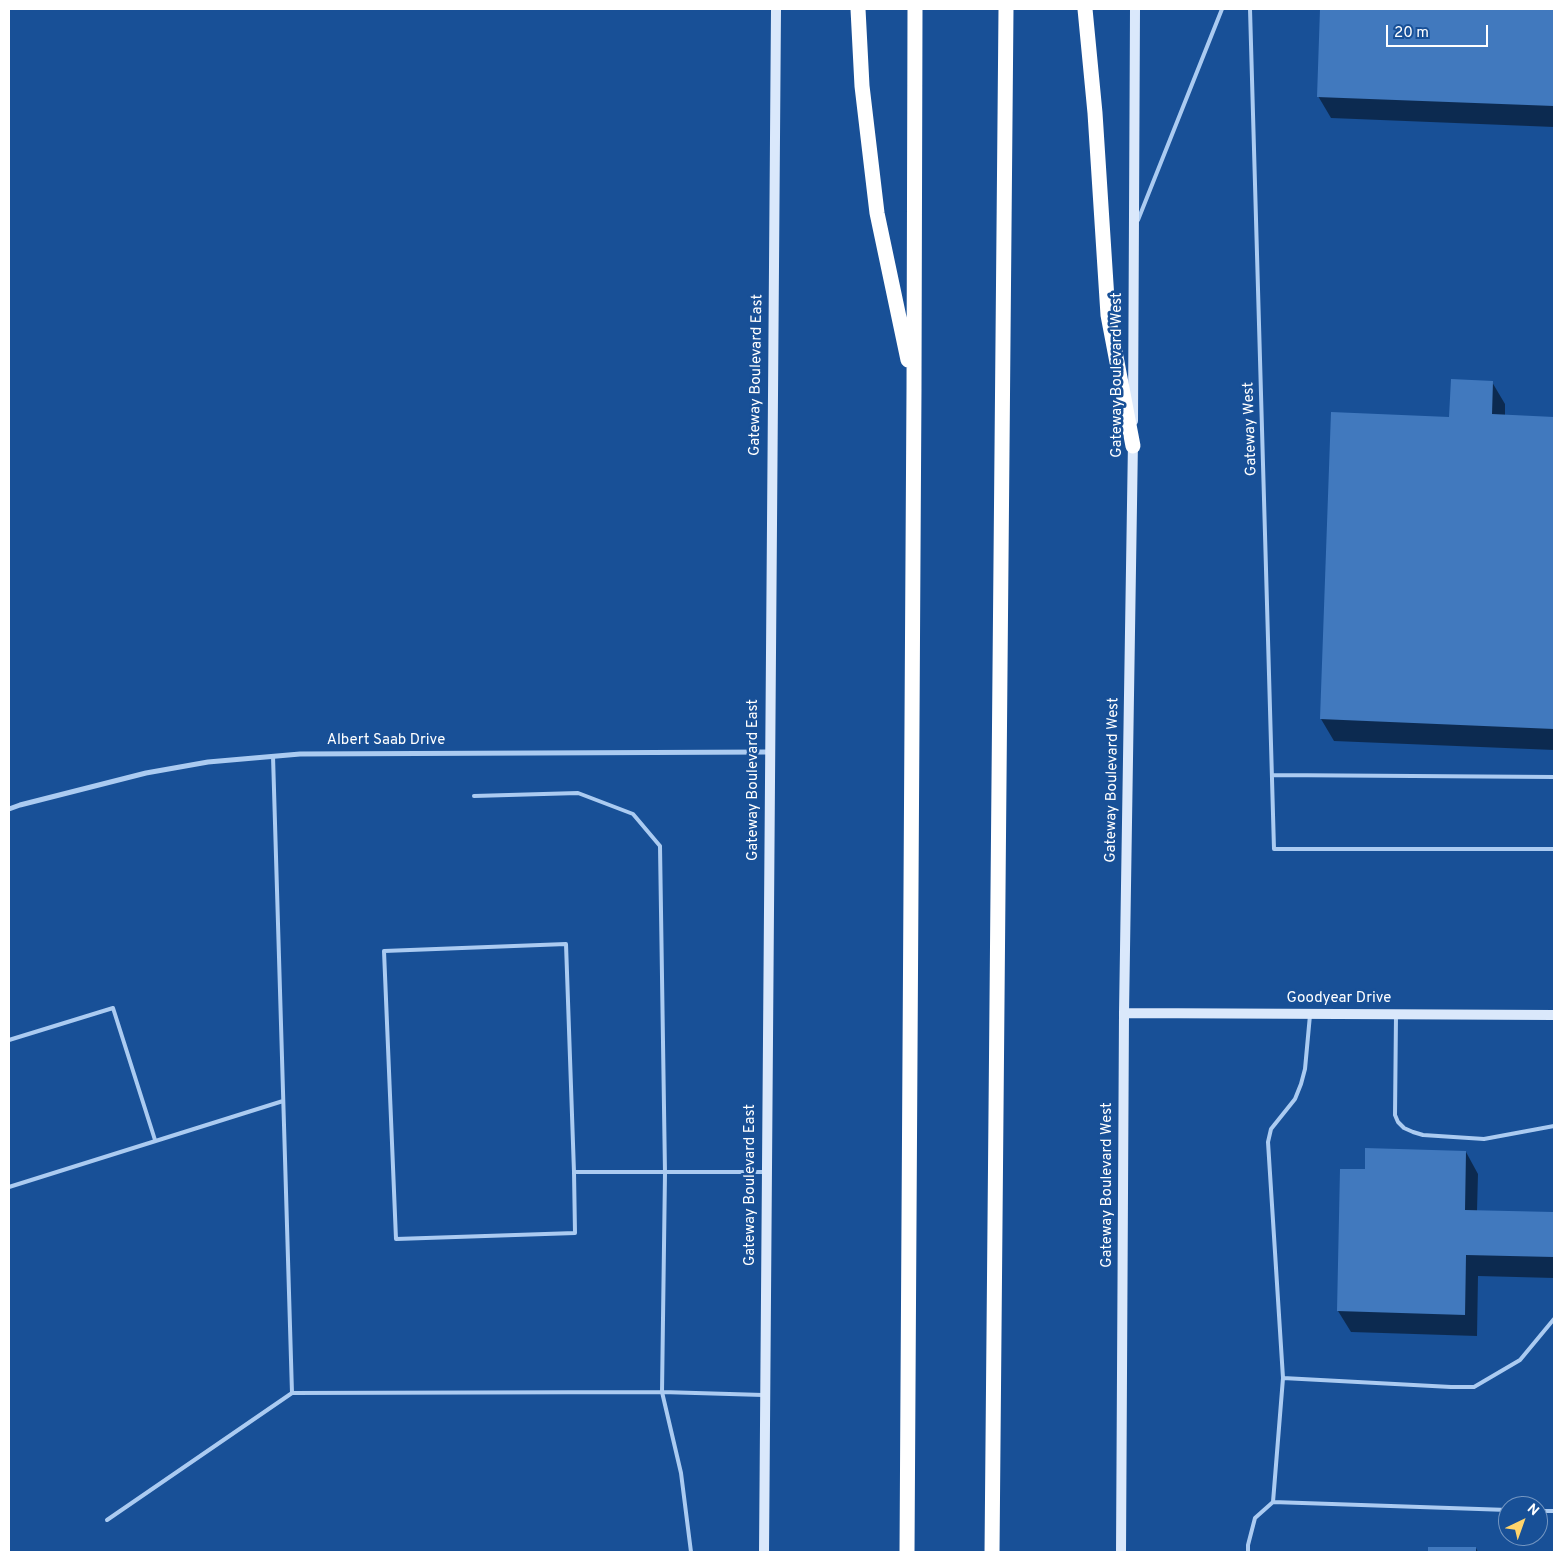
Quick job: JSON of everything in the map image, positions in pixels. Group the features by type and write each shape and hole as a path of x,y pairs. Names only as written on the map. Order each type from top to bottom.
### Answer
{"highway":[{"path":"858,9 862,86 877,213 914,389"},
{"path":"907,1552 915,9"},
{"path":"992,1552 1006,9"},
{"path":"1085,9 1095,113 1108,315 1133,446"}],"main road":[{"name":"Gateway Boulevard East","path":"764,1552 776,9"},
{"name":"Gateway Boulevard West","path":"1121,1552 1124,1013 1133,446 1135,9"},
{"name":"Goodyear Drive","path":"1124,1013 1554,1015"}],"street":[{"name":"Albert Saab Drive","path":"9,809 146,774 208,762 273,756 300,754 769,752"}],"lane":[{"path":"1134,230 1222,9"},
{"name":"Gateway West","path":"1250,9 1274,848 1554,849"},
{"path":"273,756 292,1392"},
{"path":"1272,775 1554,777"},
{"path":"474,796 578,793 633,814 660,846 665,1173 662,1392 681,1473 690,1552"},
{"path":"566,944 574,1172 575,1233 396,1239 384,951 566,944"},
{"path":"9,1040 113,1008 155,1140"},
{"path":"1273,1502 1283,1378 1268,1142 1271,1129 1295,1099 1301,1084 1305,1069 1310,1014"},
{"path":"1396,1014 1395,1115 1398,1122 1404,1128 1423,1135 1484,1139 1554,1126"},
{"path":"9,1187 283,1100"},
{"path":"574,1172 766,1172"},
{"path":"1283,1378 1451,1388 1474,1387 1520,1360 1554,1319"},
{"path":"107,1520 292,1392 662,1392 764,1395"},
{"path":"1248,1552 1255,1518 1273,1502 1498,1510"}],"building":[{"path":"1320,9 1554,9 1554,106 1317,97"},
{"path":"1451,379 1493,381 1492,414 1554,417 1554,729 1320,719 1331,412 1449,417"},
{"path":"1365,1148 1466,1151 1465,1210 1554,1212 1554,1257 1466,1255 1465,1315 1337,1311 1340,1169 1365,1169"},
{"path":"1428,1547 1476,1547 1476,1552 1428,1552"}]}
